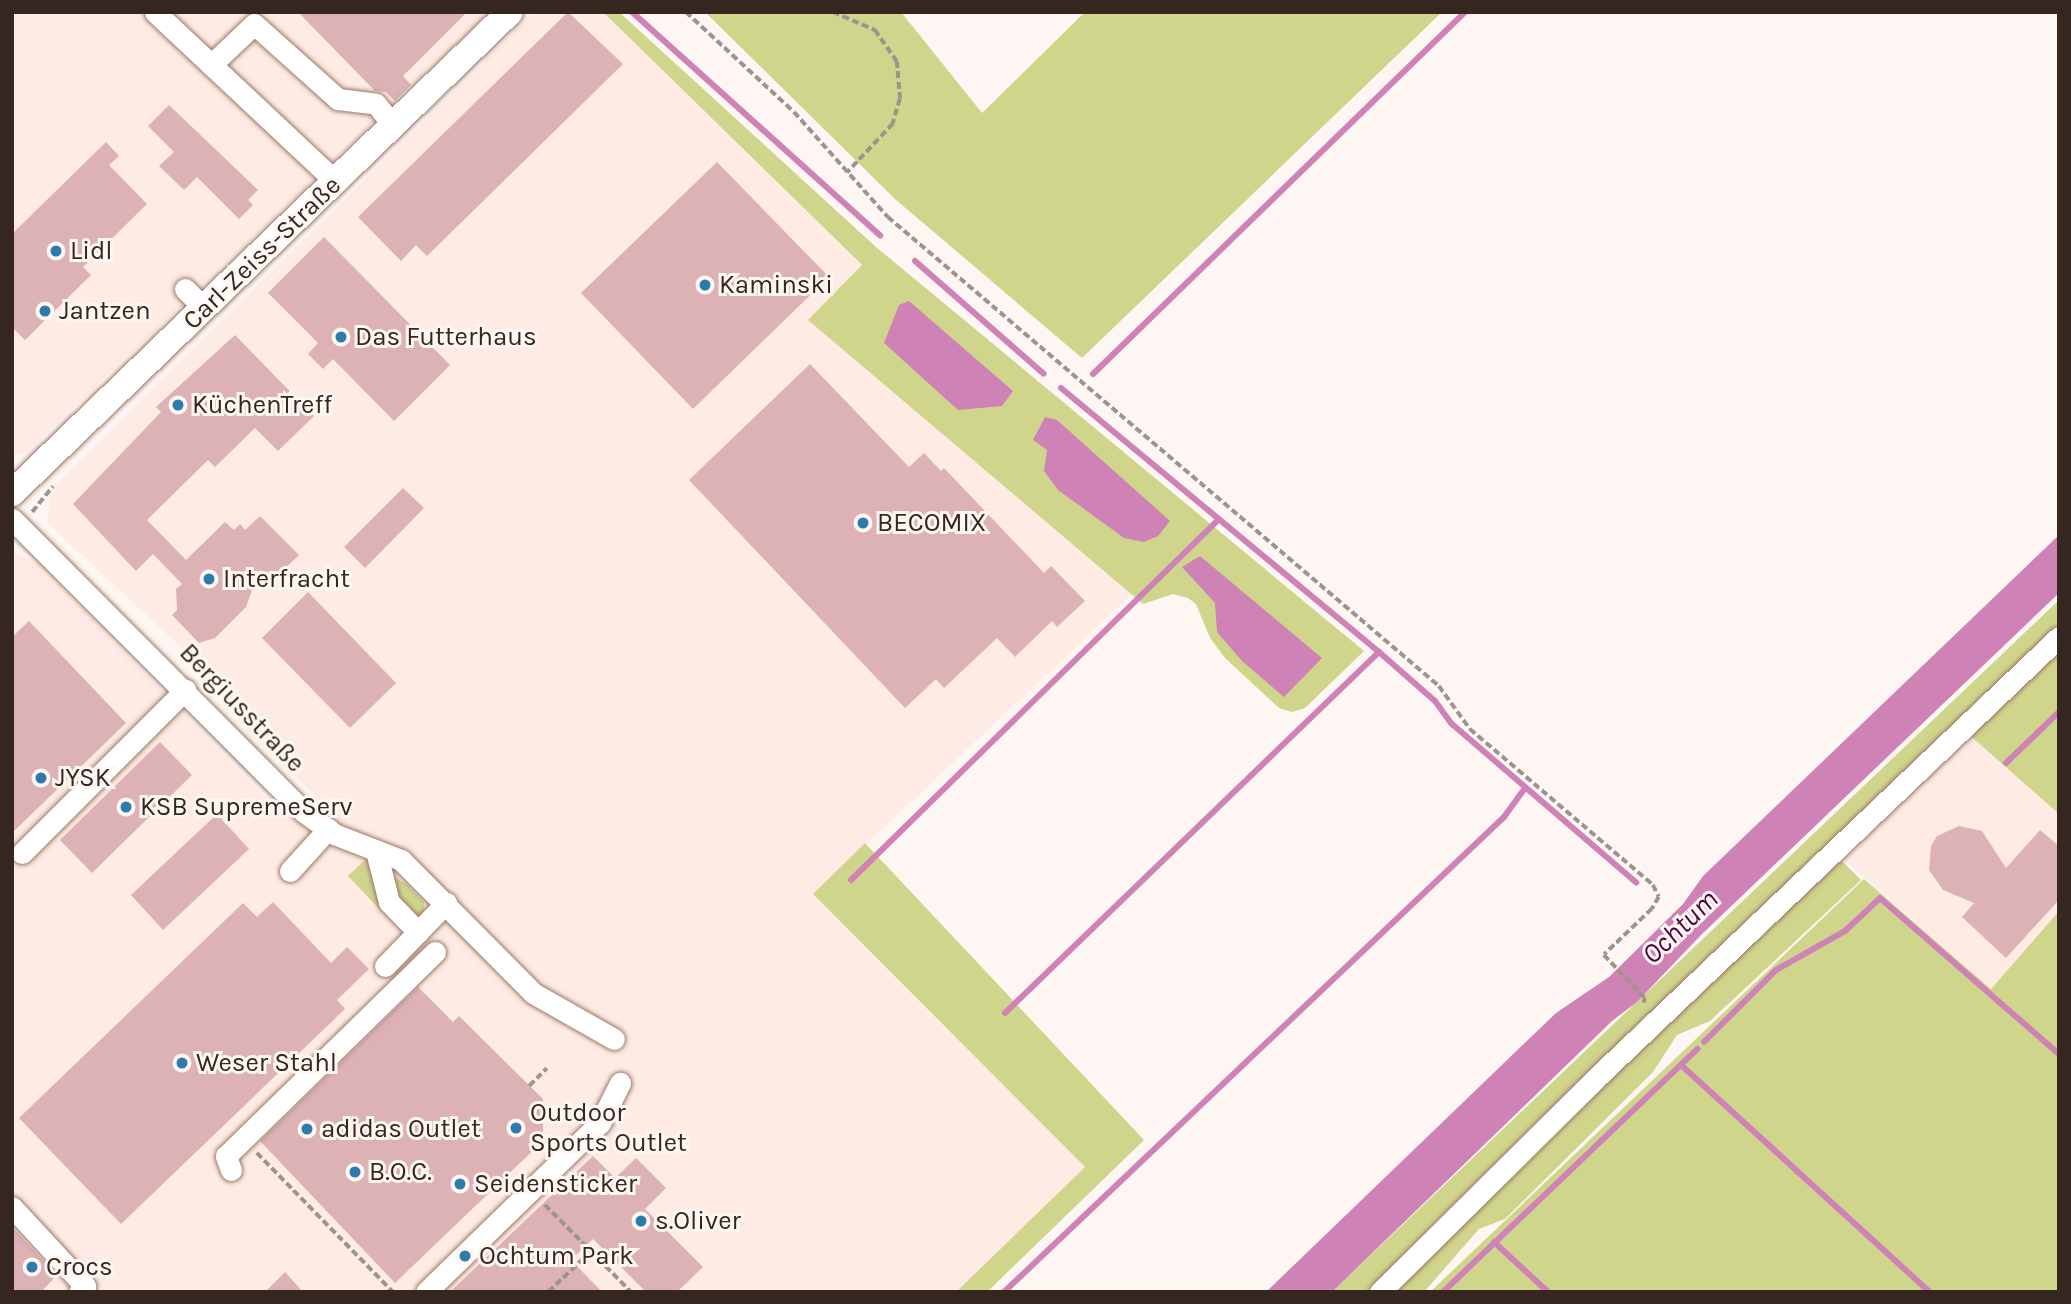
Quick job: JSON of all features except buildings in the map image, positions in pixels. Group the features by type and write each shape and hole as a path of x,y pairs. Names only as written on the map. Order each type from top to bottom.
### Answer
{"main road":[{"name":"Carl-Zeiss-Straße","path":"12,493 510,12"}],"street":[{"path":"155,12 336,182"},
{"path":"211,65 254,24 338,99 376,104 394,126"},
{"path":"185,289 204,309"},
{"name":"Bergiusstraße","path":"12,519 304,812 328,829 401,860 533,993 614,1039"},
{"path":"1380,1292 1597,1078 2059,637"},
{"path":"22,853 185,690"},
{"path":"290,871 328,829"},
{"path":"376,851 389,902 418,932"},
{"path":"385,966 446,903"},
{"path":"230,1170 226,1156 435,952"},
{"path":"426,1292 600,1123 620,1083"},
{"path":"12,1207 85,1286 79,1292"}],"path":[{"path":"686,12 794,112 847,173 934,258 1439,686 1470,729 1653,885 1659,897 1653,909 1604,955 1645,998"},
{"path":"834,12 875,30 897,61 899,86 893,124 847,173"},
{"path":"529,1086 547,1068"},
{"path":"244,1139 393,1292"},
{"path":"530,1191 631,1292"},
{"path":"356,1254 362,1248"},
{"path":"548,1292 591,1251"}],"shaded area":[{"path":"12,12 489,12 27,452 12,455"},
{"path":"534,12 603,12 862,266 809,319 1132,594 813,894 1085,1167 956,1292 12,1292 12,552 39,563 286,819 314,794 246,730 247,720 197,670 201,666 48,523 50,490"},
{"path":"1969,734 2059,815 2059,911 1991,989 1840,856"}],"green space":[{"path":"603,12 619,12 876,247 1364,651 1305,708 1292,712 1279,708 1225,658 1210,638 1196,604 1188,598 1173,594 1143,604 808,320 862,265"},
{"path":"705,12 901,12 982,113 1085,12 1442,12 1082,358 895,199"},
{"path":"2059,600 2059,814 1958,725 1829,848 1861,880 1710,1021 1677,1035 1653,1072 1505,1219 1479,1229 1424,1292 1332,1292"},
{"path":"865,843 1144,1140 987,1292 956,1292 1085,1167 813,894"},
{"path":"366,859 373,866 382,912 348,876"},
{"path":"386,872 408,885 424,902 424,915 417,923 395,901"},
{"path":"1864,879 1991,989 2059,911 2059,1292 1430,1292"}],"water":[{"path":"909,301 1013,391 1002,406 958,410 884,343 899,305"},
{"path":"1045,417 1057,420 1170,521 1158,536 1144,542 1124,538 1058,490 1044,471 1047,450 1033,440"},
{"name":"Ochtum","path":"2059,535 2059,593 1702,934 1637,1002 1612,1021 1332,1292 1266,1292 1556,1013 1609,977 1683,904 1703,876"},
{"path":"1200,556 1322,658 1284,697 1242,661 1217,632 1215,603 1182,567"}],"waterway":[{"path":"632,12 880,235"},
{"path":"1093,374 1465,12"},
{"path":"915,261 1044,374"},
{"path":"1061,388 1379,652 1435,701 1452,724 1636,882"},
{"path":"851,880 1218,520"},
{"path":"1005,1013 1379,652"},
{"path":"2006,763 2059,712"},
{"path":"1004,1292 1504,817 1525,788"},
{"path":"1704,1042 1776,970 1845,931 1880,898 2059,1054"},
{"path":"1443,1292 1697,1049"},
{"path":"1681,1065 1930,1292"},
{"path":"1494,1242 1548,1292"}],"place":[{"name":"Lidl","path":"56,251"},
{"name":"Kaminski","path":"705,285"},
{"name":"Jantzen","path":"45,311"},
{"name":"Das Futterhaus","path":"341,337"},
{"name":"KüchenTreff","path":"178,405"},
{"name":"BECOMIX","path":"863,523"},
{"name":"Interfracht","path":"209,579"},
{"name":"JYSK","path":"41,778"},
{"name":"KSB SupremeServ","path":"126,807"},
{"name":"Weser Stahl","path":"182,1063"},
{"name":"Outdoor Sports Outlet","path":"516,1128"},
{"name":"adidas Outlet","path":"307,1129"},
{"name":"B.O.C.","path":"355,1172"},
{"name":"Seidensticker","path":"460,1184"},
{"name":"s.Oliver","path":"641,1221"},
{"name":"Ochtum Park","path":"465,1256"},
{"name":"Crocs","path":"32,1267"}]}
